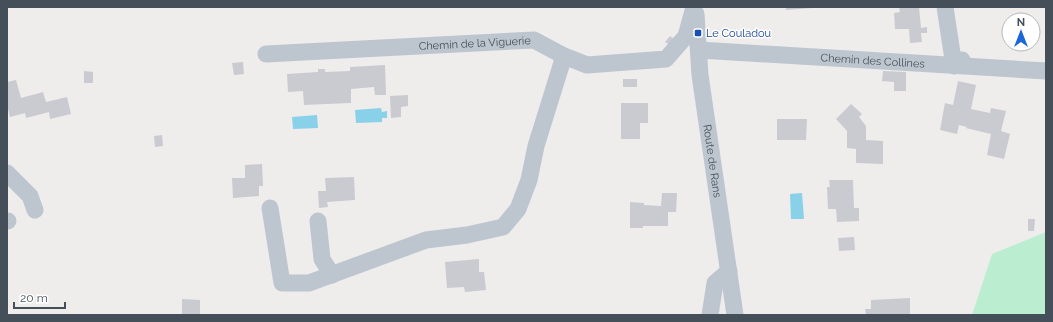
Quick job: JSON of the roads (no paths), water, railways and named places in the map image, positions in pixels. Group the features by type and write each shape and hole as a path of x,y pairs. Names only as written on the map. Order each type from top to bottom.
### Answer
{"street":[{"name":"Route de Rans","path":"695,7 700,75 735,315"},
{"name":"Chemin de la Viguerie","path":"266,54 534,40 564,56 587,65 666,59 686,36 695,7"},
{"path":"945,7 954,66 968,56 1046,60"},
{"name":"Chemin des Collines","path":"699,50 1046,71"},
{"path":"270,208 282,284 309,284 426,240 467,235 503,227 518,209 529,180 536,146 564,56"},
{"path":"7,173 30,196 35,210"},
{"path":"318,221 322,259 332,275"},
{"path":"710,315 715,283 728,271"}],"water":[{"path":"381,108 382,112 387,111 387,118 382,118 382,122 356,123 355,110"},
{"path":"317,115 318,128 293,129 292,117"},
{"path":"802,193 804,219 791,219 790,194"}],"place":[{"name":"Le Couladou","path":"698,33"}]}
